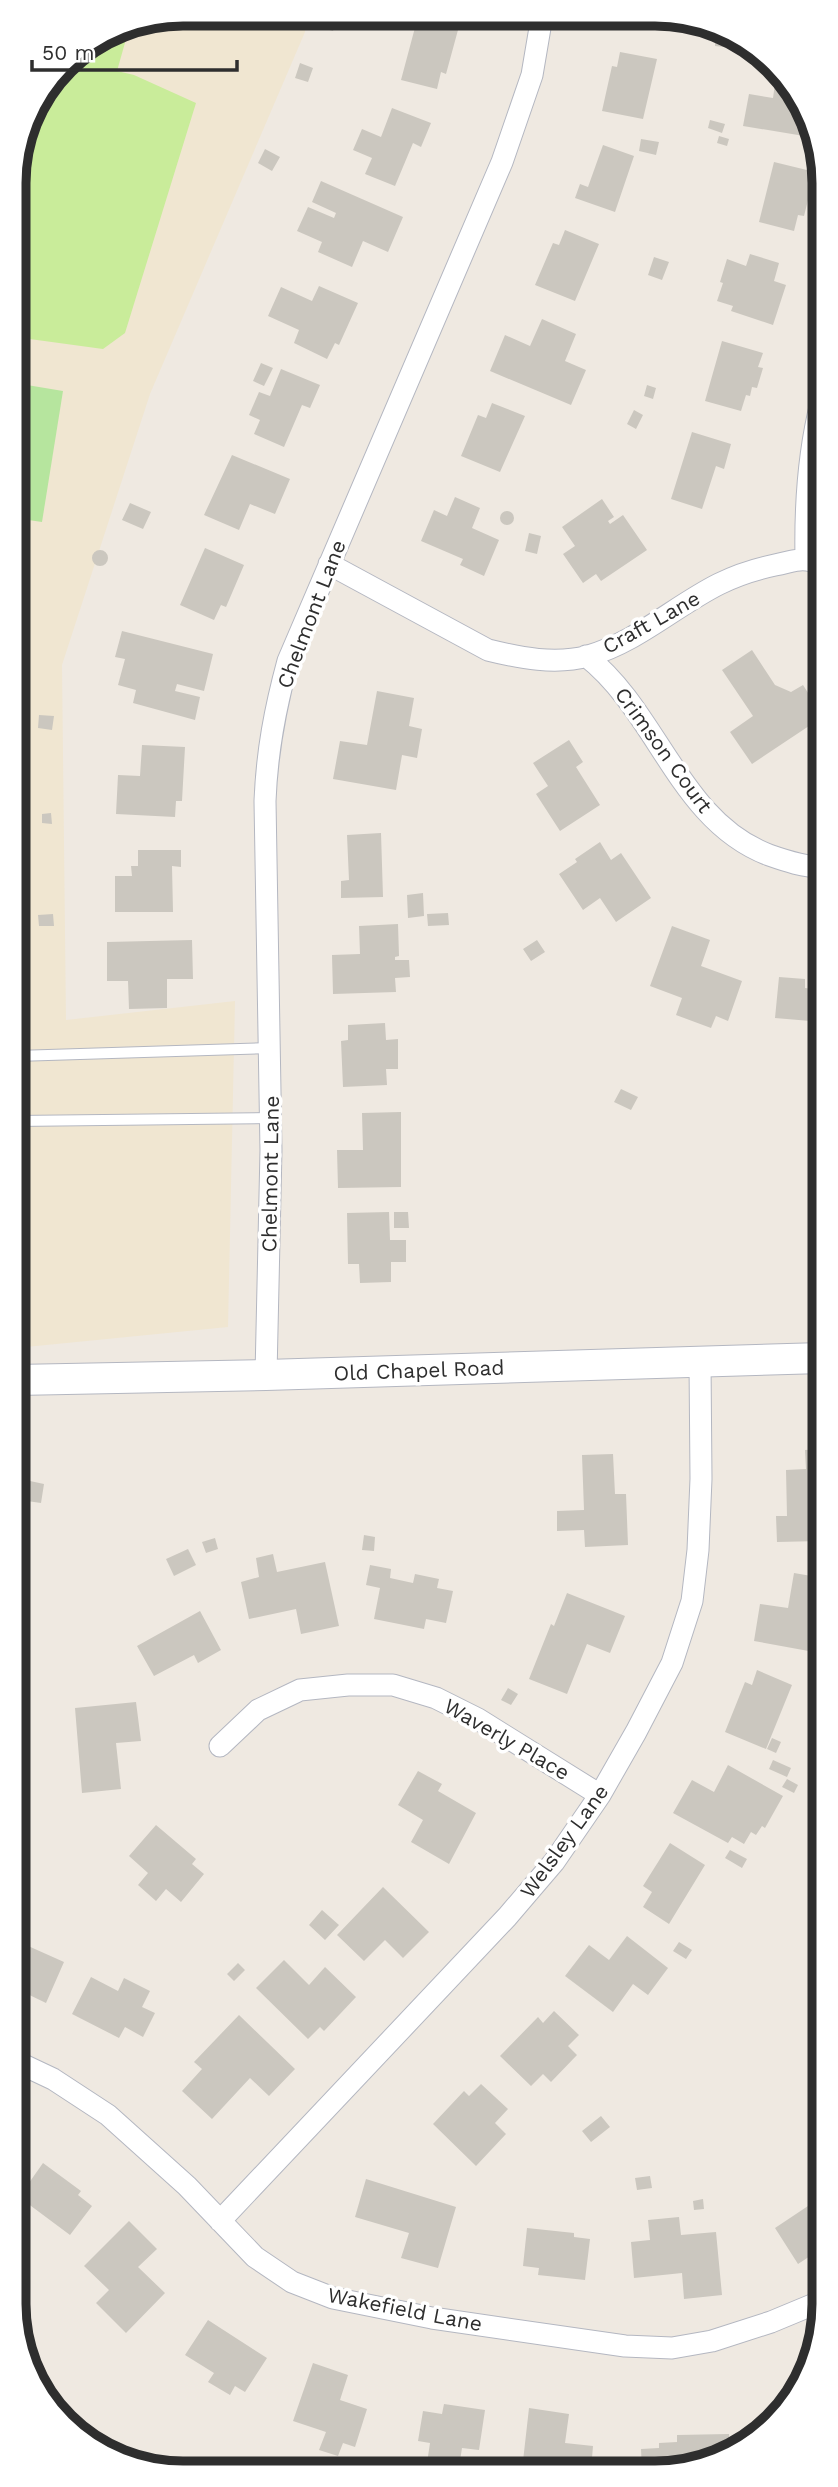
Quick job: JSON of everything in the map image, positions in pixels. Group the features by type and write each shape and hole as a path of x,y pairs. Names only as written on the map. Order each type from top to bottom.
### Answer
{"street":[{"name":"Chelmont Lane","path":"266,1375 271,1118 265,801 273,715 288,661 502,162 532,75 540,26"},
{"path":"812,451 805,507 812,548"},
{"name":"Craft Lane","path":"329,564 488,650 538,659 586,656 638,634 719,584 756,569 812,561"},
{"name":"Crimson Court","path":"586,656 616,683 689,789 734,838 756,850 812,867"},
{"name":"Old Chapel Road","path":"26,1380 811,1358"},
{"name":"Welsley Lane","path":"220,2221 507,1917 554,1862 600,1795 672,1663 692,1601 700,1503 700,1362"},
{"name":"Waverly Place","path":"220,1746 258,1710 300,1690 348,1685 393,1685 436,1698 478,1718 600,1795"},
{"name":"Wakefield Lane","path":"26,2066 52,2079 108,2115 152,2153 256,2257 292,2282 333,2298 432,2318 625,2346 672,2348 712,2340 771,2322 811,2305"}],"lane":[{"path":"27,1056 270,1048"},
{"path":"27,1121 271,1118"}],"shaded area":[{"path":"183,26 305,26 305,32 150,394 62,665 66,1020 235,1001 228,1327 26,1347 27,173 29,153 38,123 47,105 80,65 105,47 123,38 153,29"}],"green space":[{"path":"127,37 117,71 134,75 196,103 125,333 103,349 27,339 27,173 29,153 38,123 59,88 80,65 105,47"},
{"path":"27,385 63,391 42,522 27,520"}],"building":[{"path":"315,26 335,26 333,31"},
{"path":"415,26 442,26 458,30 446,74 441,72 437,89 401,80"},
{"path":"715,39 725,42 724,47 715,46"},
{"path":"620,52 657,59 643,119 602,111 612,66 617,67"},
{"path":"300,63 313,68 308,82 295,78"},
{"path":"775,83 796,114 804,136 743,126 749,94 773,98"},
{"path":"392,108 431,123 421,147 413,143 395,186 365,174 372,158 353,150 362,129 381,137"},
{"path":"710,120 725,124 722,133 708,128"},
{"path":"719,136 729,139 727,146 717,143"},
{"path":"641,139 659,142 656,155 639,151"},
{"path":"603,145 634,156 615,212 575,198 580,184 588,187"},
{"path":"265,149 280,157 272,171 258,163"},
{"path":"774,162 811,171 812,184 804,216 798,215 794,231 759,222"},
{"path":"321,181 403,217 388,252 363,241 352,267 318,252 322,242 297,231 308,207 334,218 336,213 312,202"},
{"path":"565,230 599,244 575,301 535,285 553,243 559,245"},
{"path":"750,254 779,263 774,281 786,285 773,325 731,311 733,306 717,301 727,259 746,266"},
{"path":"654,257 669,262 662,280 648,275"},
{"path":"319,286 358,303 339,345 335,343 327,359 294,343 299,330 268,316 281,287 312,301"},
{"path":"542,319 576,334 565,361 586,370 571,405 490,371 505,335 530,346"},
{"path":"722,341 763,353 758,367 763,368 757,388 752,387 750,396 746,395 741,411 705,401"},
{"path":"261,363 273,368 264,386 253,381"},
{"path":"281,369 320,385 310,408 302,405 284,447 254,434 260,420 249,415 259,392 270,396"},
{"path":"647,385 656,388 653,399 644,396"},
{"path":"492,403 525,416 500,472 461,456 478,415 486,418"},
{"path":"634,410 643,415 636,429 627,424"},
{"path":"692,432 731,444 724,469 716,466 702,509 671,499"},
{"path":"232,455 290,479 275,514 250,504 239,530 204,515"},
{"path":"455,497 480,508 472,528 499,540 484,576 460,565 463,559 421,541 434,510 447,516"},
{"path":"602,499 614,517 608,521 610,524 623,515 647,550 601,581 596,574 583,583 563,554 575,546 562,527"},
{"path":"130,503 151,512 143,529 122,520"},
{"path":"504,511 510,511 514,518 510,525 504,525 500,521 500,515"},
{"path":"529,533 541,536 537,554 525,551"},
{"path":"205,548 244,565 226,607 221,605 214,620 180,605"},
{"path":"97,550 103,550 108,558 106,564 97,566 92,561 92,555"},
{"path":"122,631 213,654 204,691 177,684 175,691 200,697 195,720 133,703 136,690 118,685 125,659 115,657"},
{"path":"752,650 775,685 791,692 803,685 812,699 812,724 752,764 730,732 753,716 722,670"},
{"path":"377,691 414,698 409,726 422,729 417,758 402,755 396,790 333,779 340,741 367,745"},
{"path":"39,715 54,716 52,730 38,728"},
{"path":"569,740 583,762 576,767 600,805 560,831 536,794 548,786 533,763"},
{"path":"142,745 185,747 182,801 176,801 175,817 116,814 118,775 140,776"},
{"path":"51,813 52,824 42,823 42,814"},
{"path":"381,833 383,897 341,898 341,881 349,880 347,835"},
{"path":"600,842 611,860 621,853 651,898 616,922 600,898 583,910 559,874"},
{"path":"138,850 181,850 181,867 172,866 173,912 115,912 115,876 132,876 131,866 138,866"},
{"path":"423,893 424,916 408,918 407,895"},
{"path":"448,913 449,925 428,926 427,914"},
{"path":"53,914 54,926 39,926 38,915"},
{"path":"398,924 399,956 395,957 395,960 409,960 410,977 395,978 396,992 333,994 332,955 360,954 359,926"},
{"path":"672,926 710,940 701,966 742,981 728,1021 716,1016 711,1028 676,1015 682,998 650,986"},
{"path":"192,940 193,979 167,979 167,1008 129,1009 128,981 107,981 107,942"},
{"path":"537,940 545,952 531,961 523,949"},
{"path":"779,977 805,979 805,988 812,989 812,1021 775,1018"},
{"path":"385,1023 386,1040 398,1039 398,1069 386,1069 387,1085 343,1087 341,1041 348,1040 348,1025"},
{"path":"621,1089 638,1097 631,1110 614,1102"},
{"path":"401,1112 401,1187 338,1188 337,1150 363,1150 362,1113"},
{"path":"389,1212 390,1240 406,1240 406,1262 391,1262 391,1282 360,1283 359,1264 348,1264 347,1213"},
{"path":"394,1212 408,1212 409,1228 394,1228"},
{"path":"805,1450 811,1450 811,1541 777,1542 776,1516 787,1516 786,1470 806,1469"},
{"path":"613,1454 615,1494 626,1494 628,1545 585,1547 584,1530 557,1531 557,1511 584,1510 582,1455"},
{"path":"30,1481 44,1484 41,1503 27,1501"},
{"path":"364,1535 375,1537 374,1551 362,1550"},
{"path":"215,1538 218,1549 206,1553 202,1542"},
{"path":"188,1549 196,1565 174,1576 166,1559"},
{"path":"273,1554 277,1572 325,1562 339,1626 301,1634 296,1609 249,1619 241,1582 259,1577 256,1558"},
{"path":"370,1565 391,1569 390,1578 413,1583 415,1574 439,1579 437,1588 453,1591 446,1623 426,1619 424,1629 374,1619 380,1588 366,1585"},
{"path":"794,1573 811,1576 811,1652 754,1641 760,1604 788,1608"},
{"path":"567,1593 625,1616 610,1653 587,1644 567,1694 529,1679 551,1624 554,1626"},
{"path":"200,1611 221,1650 198,1663 194,1655 154,1676 137,1646"},
{"path":"757,1670 792,1685 766,1749 725,1732 745,1682 752,1685"},
{"path":"508,1688 518,1694 511,1705 501,1700"},
{"path":"136,1702 141,1741 116,1743 121,1789 82,1793 75,1708"},
{"path":"772,1738 781,1742 776,1753 767,1749"},
{"path":"773,1760 791,1768 787,1777 769,1769"},
{"path":"728,1765 783,1796 765,1828 762,1826 756,1835 751,1832 744,1844 732,1837 728,1843 673,1813 692,1780 714,1792"},
{"path":"418,1771 442,1784 438,1791 476,1813 449,1864 411,1842 423,1820 398,1805"},
{"path":"787,1779 798,1785 794,1793 782,1787"},
{"path":"156,1825 196,1859 192,1864 204,1874 181,1902 166,1889 156,1901 138,1885 148,1873 129,1856"},
{"path":"670,1843 705,1865 669,1924 643,1907 652,1892 643,1886"},
{"path":"730,1850 747,1859 742,1868 725,1858"},
{"path":"383,1887 429,1932 403,1958 385,1940 364,1961 337,1935"},
{"path":"322,1910 339,1925 325,1940 309,1925"},
{"path":"627,1936 668,1968 648,1995 633,1984 613,2012 565,1976 589,1945 609,1960"},
{"path":"679,1942 692,1950 686,1959 673,1951"},
{"path":"26,1945 64,1962 46,2003 26,1993"},
{"path":"284,1960 309,1985 325,1967 356,1997 324,2031 320,2027 308,2039 256,1988"},
{"path":"238,1963 245,1970 234,1981 227,1974"},
{"path":"91,1977 118,1991 124,1978 150,1991 142,2007 155,2013 143,2037 125,2027 119,2038 72,2014"},
{"path":"554,2011 579,2035 568,2046 577,2055 551,2082 543,2074 531,2086 500,2056 538,2017 543,2023"},
{"path":"239,2015 295,2069 269,2096 250,2078 212,2119 182,2091 202,2069 194,2062"},
{"path":"481,2084 508,2109 495,2123 506,2134 476,2166 433,2124 464,2091 469,2096"},
{"path":"601,2116 610,2127 591,2142 582,2131"},
{"path":"43,2163 81,2191 78,2195 92,2206 70,2235 26,2202 26,2187"},
{"path":"650,2176 652,2188 637,2190 635,2178"},
{"path":"366,2179 456,2207 438,2268 401,2258 409,2233 355,2217"},
{"path":"703,2199 704,2209 694,2210 693,2201"},
{"path":"811,2204 811,2255 798,2264 775,2228"},
{"path":"679,2217 681,2235 716,2232 722,2295 684,2299 682,2273 634,2278 631,2242 650,2240 648,2220"},
{"path":"129,2221 157,2249 138,2267 165,2293 126,2333 96,2303 109,2290 84,2266"},
{"path":"527,2228 574,2233 574,2237 590,2239 585,2280 538,2275 539,2268 523,2266"},
{"path":"208,2320 267,2358 245,2392 235,2386 230,2395 208,2382 214,2373 185,2355"},
{"path":"313,2363 348,2375 340,2400 367,2409 355,2447 343,2443 338,2456 319,2450 326,2432 293,2421"},
{"path":"444,2404 485,2410 479,2450 462,2448 460,2461 427,2461 430,2443 418,2441 423,2411 442,2414"},
{"path":"529,2408 569,2414 565,2443 593,2446 592,2461 523,2461"},
{"path":"729,2434 729,2442 685,2458 642,2461 641,2449 659,2448 659,2443 677,2442 677,2435"}]}
